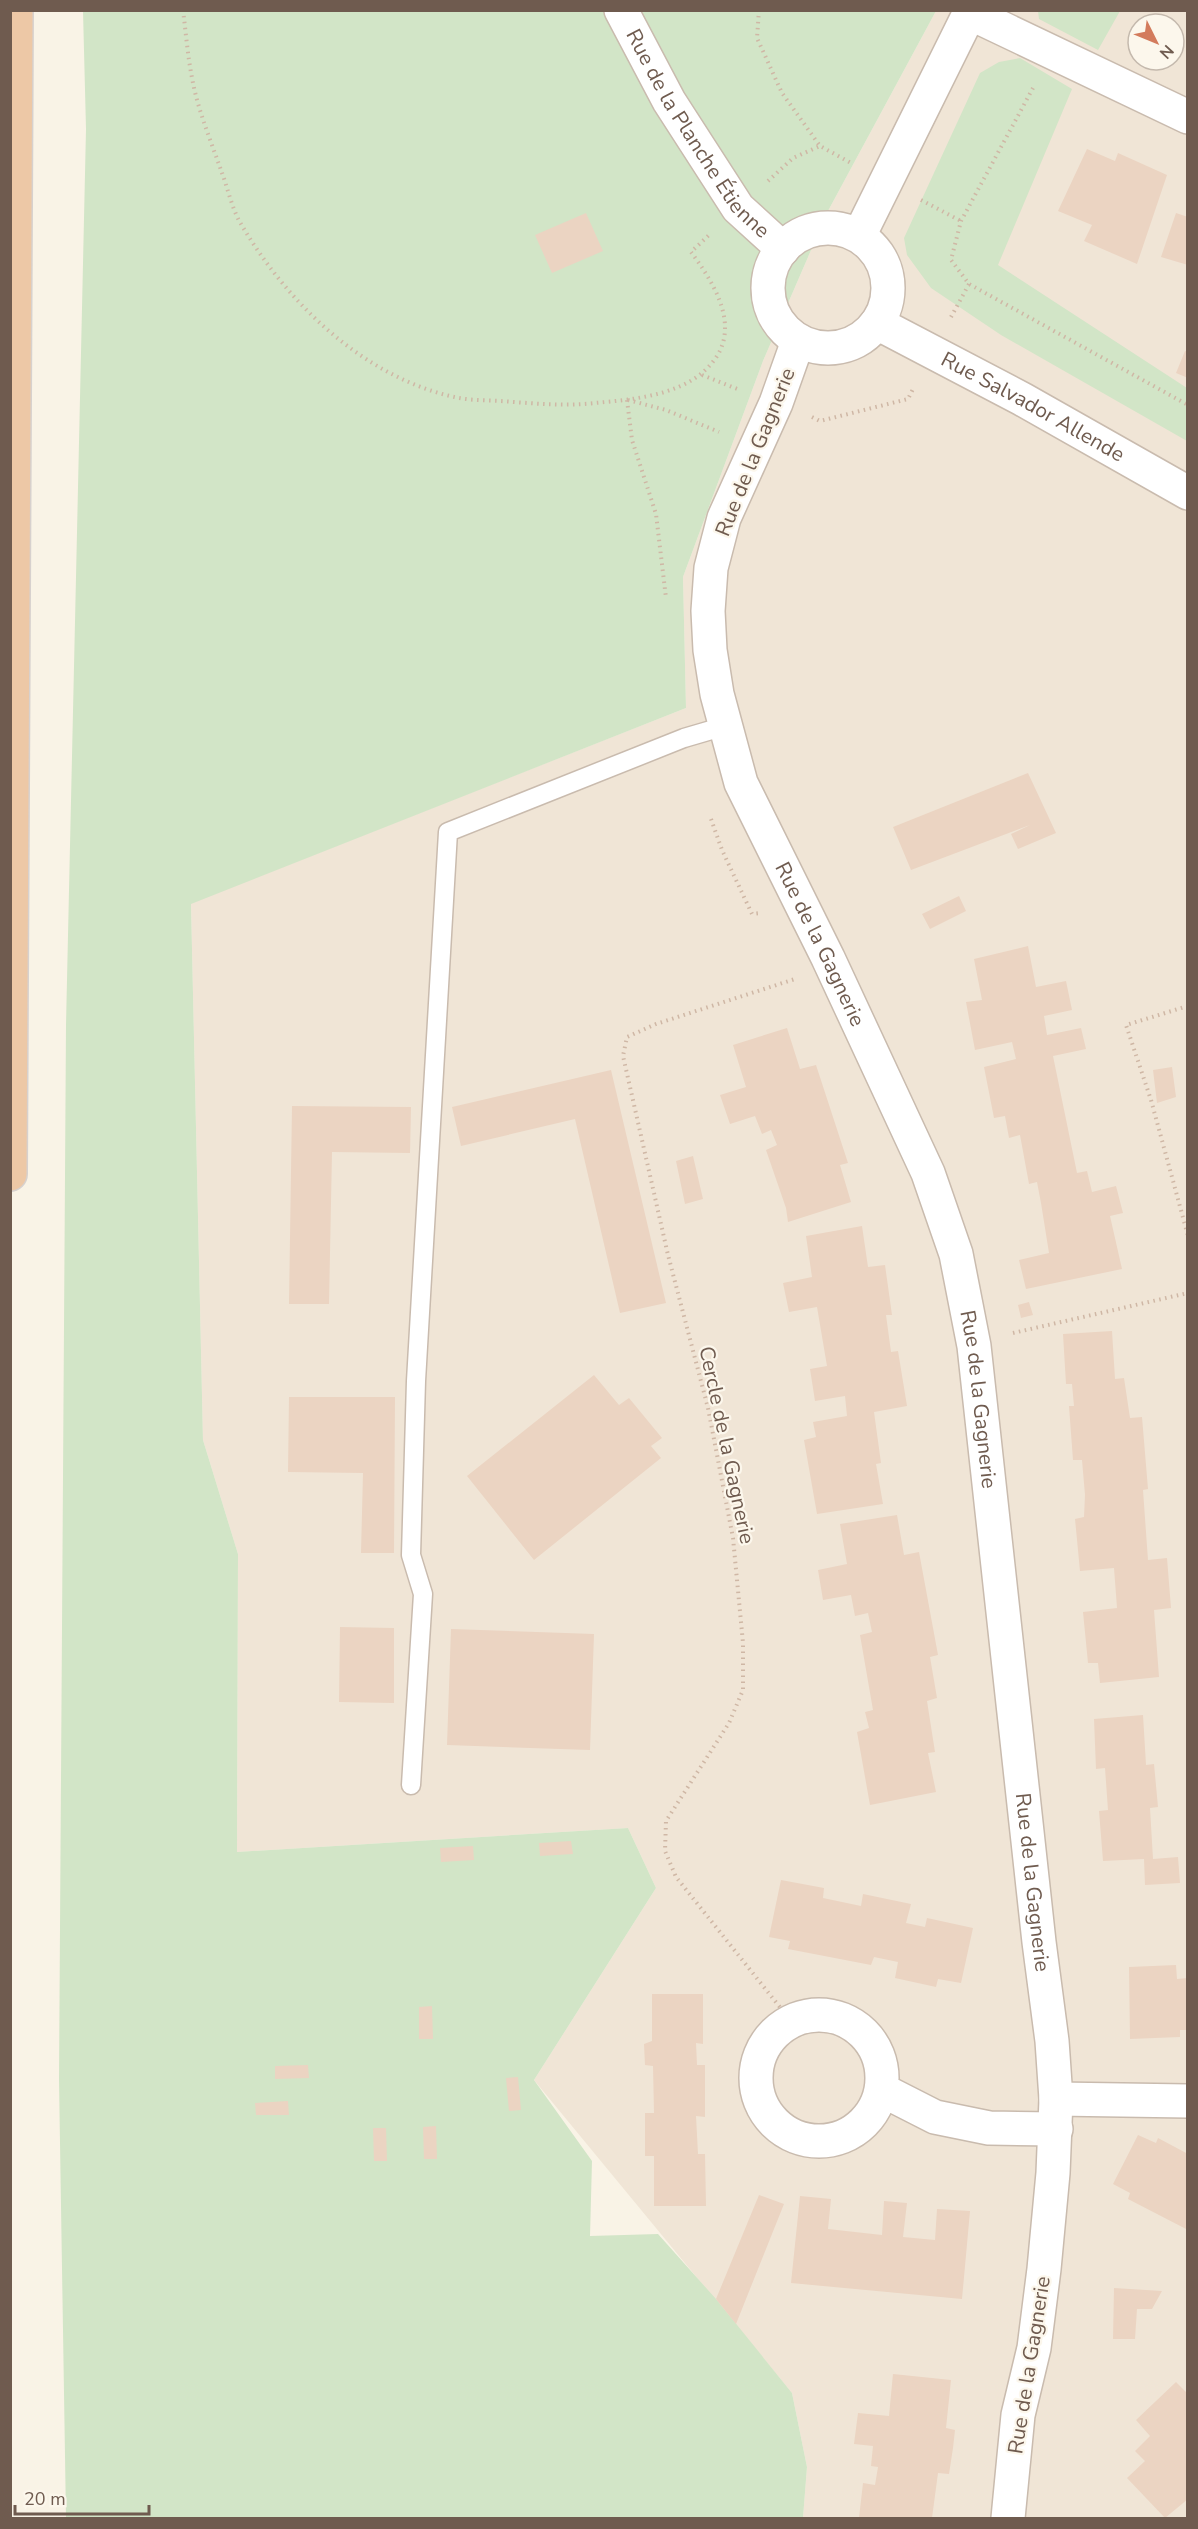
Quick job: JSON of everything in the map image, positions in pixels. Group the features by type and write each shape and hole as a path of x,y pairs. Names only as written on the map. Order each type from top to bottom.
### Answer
{"highway":[{"path":"10,1174 16,10"}],"street":[{"name":"Rue de la Planche Étienne","path":"621,10 669,101 738,208 783,249"},
{"path":"859,236 970,12 1188,117"},
{"path":"810,230 843,230 859,236 879,256 885,269 888,297 878,323 866,336 850,345 832,348 815,347 798,341 784,330 774,315 769,299 768,281 773,264 783,249 795,238 810,230"},
{"name":"Rue Salvador Allende","path":"878,323 1188,493"},
{"name":"Rue de la Gagnerie","path":"798,341 776,403 724,518 711,568 708,611 710,650 725,726 741,783 828,958 928,1173 956,1254 974,1346 1039,1942 1052,2041 1056,2114 1044,2269 1034,2348 1018,2415 1008,2518"},
{"path":"813,2014 837,2016 858,2027 873,2044 882,2066 882,2090 872,2113 853,2131 829,2141 804,2140 780,2128 763,2109 755,2085 758,2059 770,2036 791,2020 813,2014"},
{"path":"882,2090 935,2117 989,2128 1056,2114 1188,2101"}],"lane":[{"path":"411,1785 423,1594 411,1556 416,1381 448,832 684,738 725,726"}],"path":[{"path":"183,10 193,84 240,222 280,282 318,320 354,350 394,374 427,388 460,398 568,406 627,400 687,384 702,375 718,354 723,340 723,321 712,281 691,252 793,158 820,146"},
{"path":"759,10 757,38 782,93 820,146 961,221"},
{"path":"1051,53 961,221 951,260 969,284 1188,405"},
{"path":"702,375 820,421 908,399 969,284"},
{"path":"627,400 666,410 756,448"},
{"name":"Cercle de la Gagnerie","path":"791,2020 676,1876 665,1851 666,1821 729,1723 743,1690 743,1642 733,1538 708,1408 668,1255 623,1056 627,1037 656,1024 793,980 828,958"},
{"path":"1188,1006 1126,1025 1151,1100 1188,1236"},
{"path":"974,1346 1004,1335 1188,1293"}],"shaded area":[{"path":"936,11 1187,11 1187,2518 803,2518 807,2467 792,2393 534,2080 656,1888 628,1828 237,1852 238,1554 203,1440 191,903 686,708 683,577 763,361 828,211"}],"green space":[{"path":"1038,10 1120,11 1098,50 1039,19"},
{"path":"83,11 936,11 828,211 763,361 683,577 686,708 191,904 203,1440 238,1554 237,1852 628,1828 656,1888 534,2080 592,2161 590,2236 658,2234 716,2299 792,2393 807,2467 803,2518 66,2518 59,2080 66,1025 86,129"},
{"path":"1020,58 1072,89 998,265 1187,388 1187,441 1001,335 931,288 907,255 904,238 980,73 999,62"}],"building":[{"path":"1087,149 1115,161 1118,153 1167,175 1137,264 1084,241 1092,225 1058,211"},
{"path":"586,213 603,251 552,273 535,235"},
{"path":"1176,213 1188,217 1188,265 1161,257"},
{"path":"1185,351 1188,352 1188,378 1176,373"},
{"path":"1028,773 1056,833 1018,849 1011,834 1030,825 911,870 893,827"},
{"path":"959,896 966,911 930,929 922,914"},
{"path":"1028,946 1036,987 1066,981 1072,1010 1044,1016 1047,1035 1081,1028 1086,1049 1053,1056 1077,1173 1087,1171 1092,1192 1116,1186 1123,1213 1110,1216 1122,1269 1026,1289 1019,1260 1049,1253 1041,1203 1037,1182 1029,1184 1020,1135 1009,1138 1005,1116 994,1118 984,1067 1016,1059 1012,1042 975,1050 966,1002 982,1000 974,959"},
{"path":"787,1028 800,1069 816,1065 848,1163 840,1165 851,1202 788,1222 786,1208 766,1150 777,1145 771,1130 762,1134 755,1116 730,1124 720,1095 746,1087 733,1045"},
{"path":"1172,1067 1176,1097 1157,1103 1153,1070"},
{"path":"611,1070 666,1303 620,1313 575,1119 461,1146 452,1107"},
{"path":"292,1106 411,1107 410,1153 332,1152 329,1304 289,1304"},
{"path":"693,1156 703,1199 685,1204 676,1161"},
{"path":"862,1226 868,1267 885,1265 892,1315 886,1315 891,1352 898,1351 907,1406 874,1412 881,1463 876,1464 883,1504 817,1514 804,1440 816,1437 813,1422 847,1416 845,1396 815,1401 810,1369 827,1366 817,1307 789,1312 783,1283 812,1277 806,1236"},
{"path":"1029,1302 1033,1315 1021,1318 1018,1305"},
{"path":"1112,1331 1115,1379 1124,1378 1130,1418 1142,1417 1148,1489 1143,1490 1148,1560 1167,1558 1171,1608 1154,1610 1159,1677 1100,1683 1098,1663 1088,1663 1083,1612 1117,1608 1114,1568 1080,1571 1075,1519 1084,1517 1085,1495 1082,1460 1073,1460 1069,1406 1074,1406 1072,1384 1066,1384 1063,1334"},
{"path":"594,1375 619,1405 629,1398 662,1438 651,1446 661,1458 534,1560 467,1476"},
{"path":"289,1397 395,1397 394,1553 361,1553 363,1473 288,1472"},
{"path":"897,1515 904,1555 919,1552 938,1655 930,1657 937,1698 927,1701 935,1752 928,1753 936,1792 870,1805 857,1732 869,1728 865,1712 873,1710 860,1635 872,1632 868,1613 855,1616 851,1595 823,1600 818,1570 847,1564 840,1524"},
{"path":"340,1627 394,1628 394,1703 339,1702"},
{"path":"451,1629 594,1634 590,1750 447,1745"},
{"path":"1143,1715 1146,1765 1154,1764 1158,1807 1150,1808 1153,1859 1178,1857 1180,1883 1145,1885 1144,1859 1103,1861 1099,1811 1108,1810 1105,1768 1096,1769 1094,1719"},
{"path":"571,1841 573,1854 540,1856 539,1843"},
{"path":"473,1846 474,1860 441,1862 440,1848"},
{"path":"781,1880 824,1888 823,1898 861,1906 863,1894 911,1904 906,1923 925,1927 927,1918 973,1928 961,1983 938,1979 936,1987 895,1978 898,1962 874,1957 871,1965 788,1949 790,1941 769,1937"},
{"path":"1176,1965 1177,1979 1188,1978 1188,2030 1180,2030 1180,2037 1130,2039 1129,1967"},
{"path":"652,1994 703,1994 703,2044 696,2043 697,2065 705,2065 705,2117 696,2116 698,2154 705,2154 706,2206 654,2206 654,2156 645,2156 645,2113 654,2113 653,2066 645,2065 644,2044 652,2041"},
{"path":"432,2006 433,2039 419,2039 419,2007"},
{"path":"308,2065 309,2078 275,2079 275,2066"},
{"path":"518,2077 521,2110 509,2111 506,2078"},
{"path":"288,2101 289,2115 256,2115 255,2103"},
{"path":"436,2126 437,2159 424,2159 423,2127"},
{"path":"373,2128 386,2128 387,2161 374,2161"},
{"path":"1138,2135 1156,2143 1158,2138 1188,2154 1188,2230 1128,2199 1130,2193 1113,2184"},
{"path":"759,2195 784,2204 736,2324 716,2299"},
{"path":"800,2196 831,2199 828,2229 882,2235 884,2201 907,2203 903,2237 935,2240 937,2209 970,2211 962,2299 791,2283"},
{"path":"1114,2288 1162,2291 1152,2309 1137,2309 1135,2339 1113,2339"},
{"path":"893,2374 951,2380 946,2428 955,2430 953,2448 949,2474 938,2473 932,2518 859,2518 863,2483 875,2485 878,2467 871,2466 873,2446 854,2444 858,2413 889,2416"},
{"path":"1176,2382 1188,2394 1188,2499 1165,2518 1127,2478 1145,2461 1135,2451 1150,2436 1136,2420"}]}
